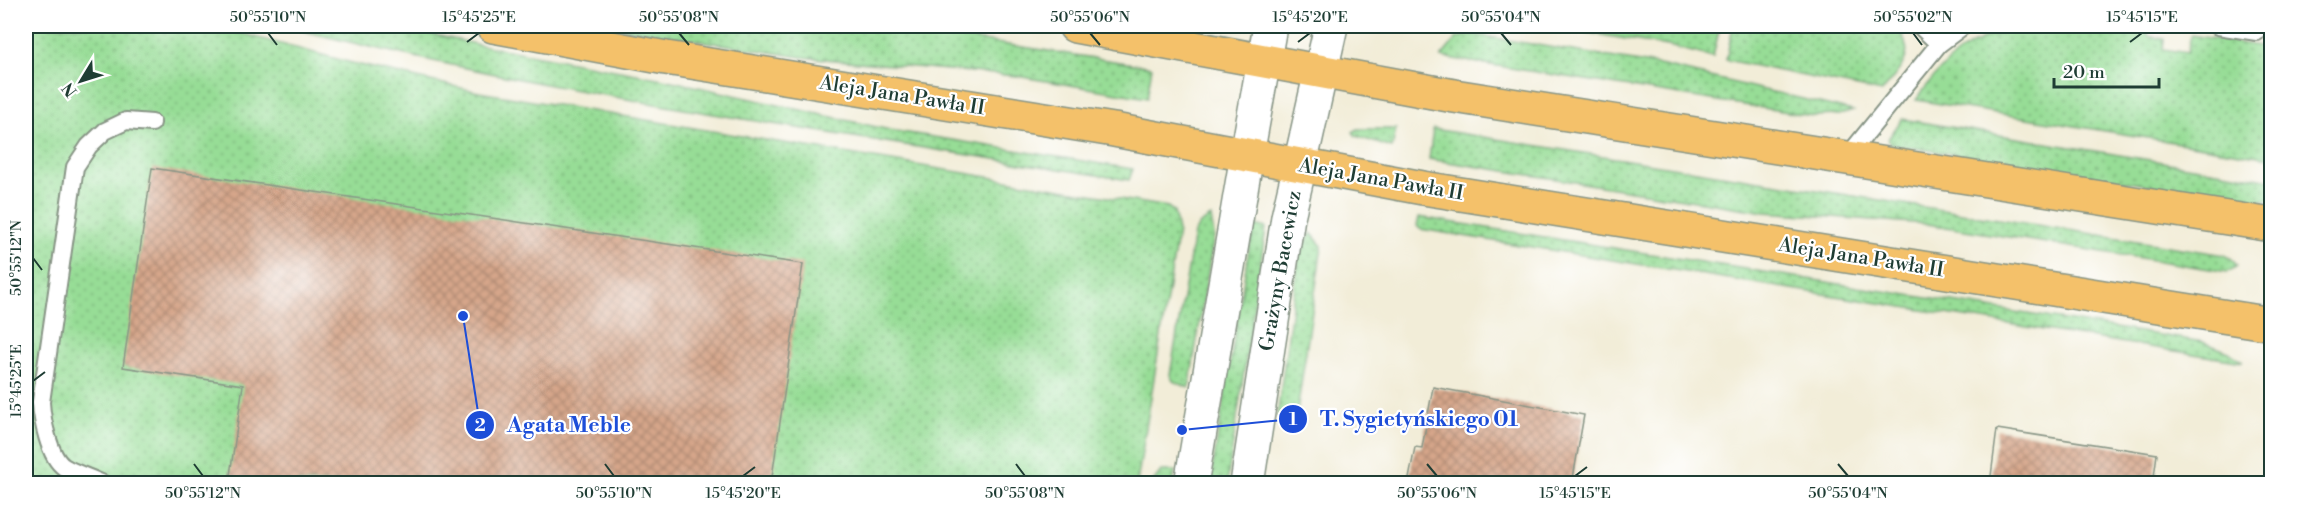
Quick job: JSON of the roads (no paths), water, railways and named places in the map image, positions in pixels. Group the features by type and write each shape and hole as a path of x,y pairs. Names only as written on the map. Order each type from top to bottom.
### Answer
{"main road":[{"name":"Aleja Jana Pawła II","path":"493,26 666,58 1114,130 1423,188 2271,324"},
{"path":"1075,26 1466,98 2271,225"}],"street":[{"path":"1191,483 1270,26"},
{"name":"Grażyny Bacewicz","path":"1247,483 1281,257 1331,26"}],"lane":[{"path":"1920,26 1939,44"},
{"path":"1847,157 1939,44 1963,26"},
{"path":"2218,26 2257,32 2258,26"},
{"path":"103,483 62,466 51,446 43,421 41,402 68,203 75,167 89,146 105,131 126,121 152,123"}],"place":[{"name":"Agata Meble","path":"463,316"},
{"name":"T. Sygietyńskiego 01","path":"1182,430"}]}
